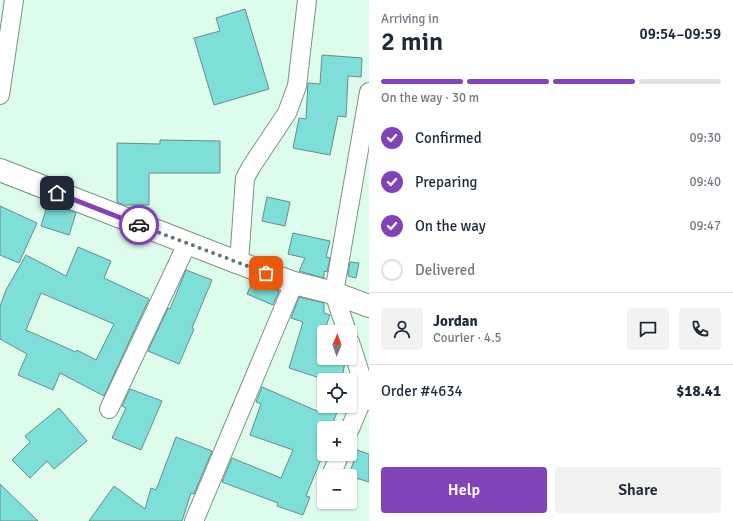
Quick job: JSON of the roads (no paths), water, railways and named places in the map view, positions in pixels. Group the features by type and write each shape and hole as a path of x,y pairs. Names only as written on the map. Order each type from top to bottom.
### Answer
{"street":[{"path":"0,95 14,0"},
{"path":"239,263 245,178 251,166 287,113 296,86 307,0"},
{"path":"345,325 334,293 367,116 369,92"},
{"path":"0,170 187,244 294,283 334,293 369,306"},
{"path":"109,409 187,244"},
{"path":"194,521 294,283"},
{"path":"354,421 367,395 357,364"}]}
